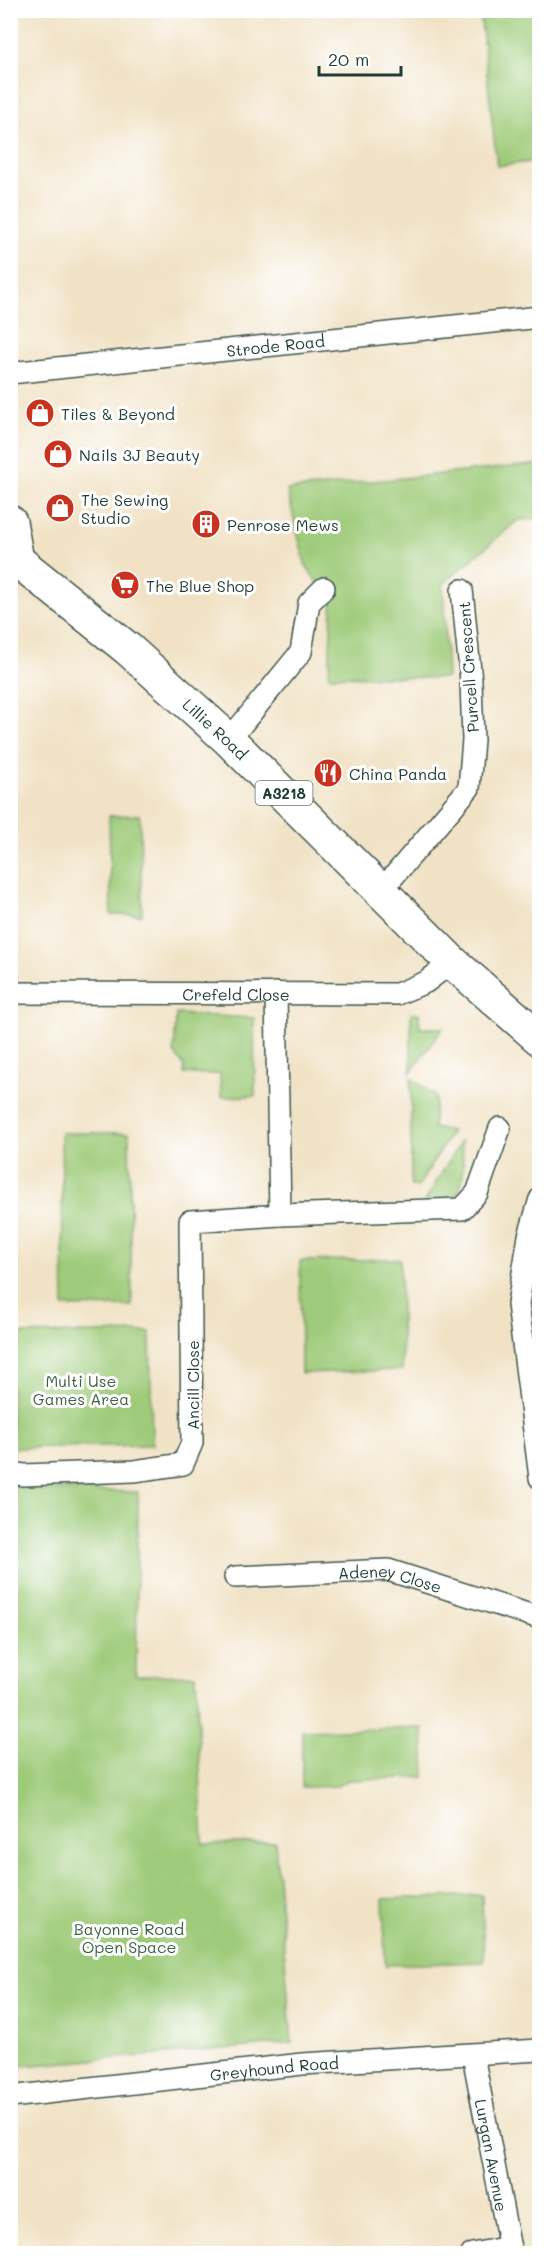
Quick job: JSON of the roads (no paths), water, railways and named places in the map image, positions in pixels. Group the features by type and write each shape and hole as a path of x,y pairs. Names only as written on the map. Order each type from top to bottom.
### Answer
{"main road":[{"path":"10,522 14,559"},
{"name":"Lillie Road","path":"14,559 128,649 229,740 452,962 540,1039"}],"street":[{"name":"Strode Road","path":"10,373 540,317"},
{"path":"229,740 301,652 309,603 324,588"},
{"name":"Purcell Crescent","path":"381,891 469,788 473,716 462,590"},
{"name":"Crefeld Close","path":"10,993 397,994 426,982 452,962"},
{"path":"276,993 280,1215"},
{"name":"Ancill Close","path":"10,1472 23,1475 134,1471 183,1464 192,1443 190,1221 280,1215 462,1209 477,1193 500,1128"},
{"path":"540,1200 529,1236 518,1304 540,1478"},
{"name":"Adeney Close","path":"235,1578 388,1570 540,1618"},
{"name":"Greyhound Road","path":"10,2097 302,2064 540,2050"},
{"name":"Lurgan Avenue","path":"473,2055 511,2250"},
{"path":"472,2253 511,2250"}],"place":[{"name":"Tiles & Beyond","path":"40,413"},
{"name":"Nails 3J Beauty","path":"58,454"},
{"name":"The Sewing Studio","path":"60,508"},
{"name":"Penrose Mews","path":"206,524"},
{"name":"The Blue Shop","path":"125,585"},
{"name":"China Panda","path":"328,773"}],"park label":[{"name":"Multi Use Games Area","path":"81,1389"},
{"name":"Bayonne Road Open Space","path":"129,1937"}]}
